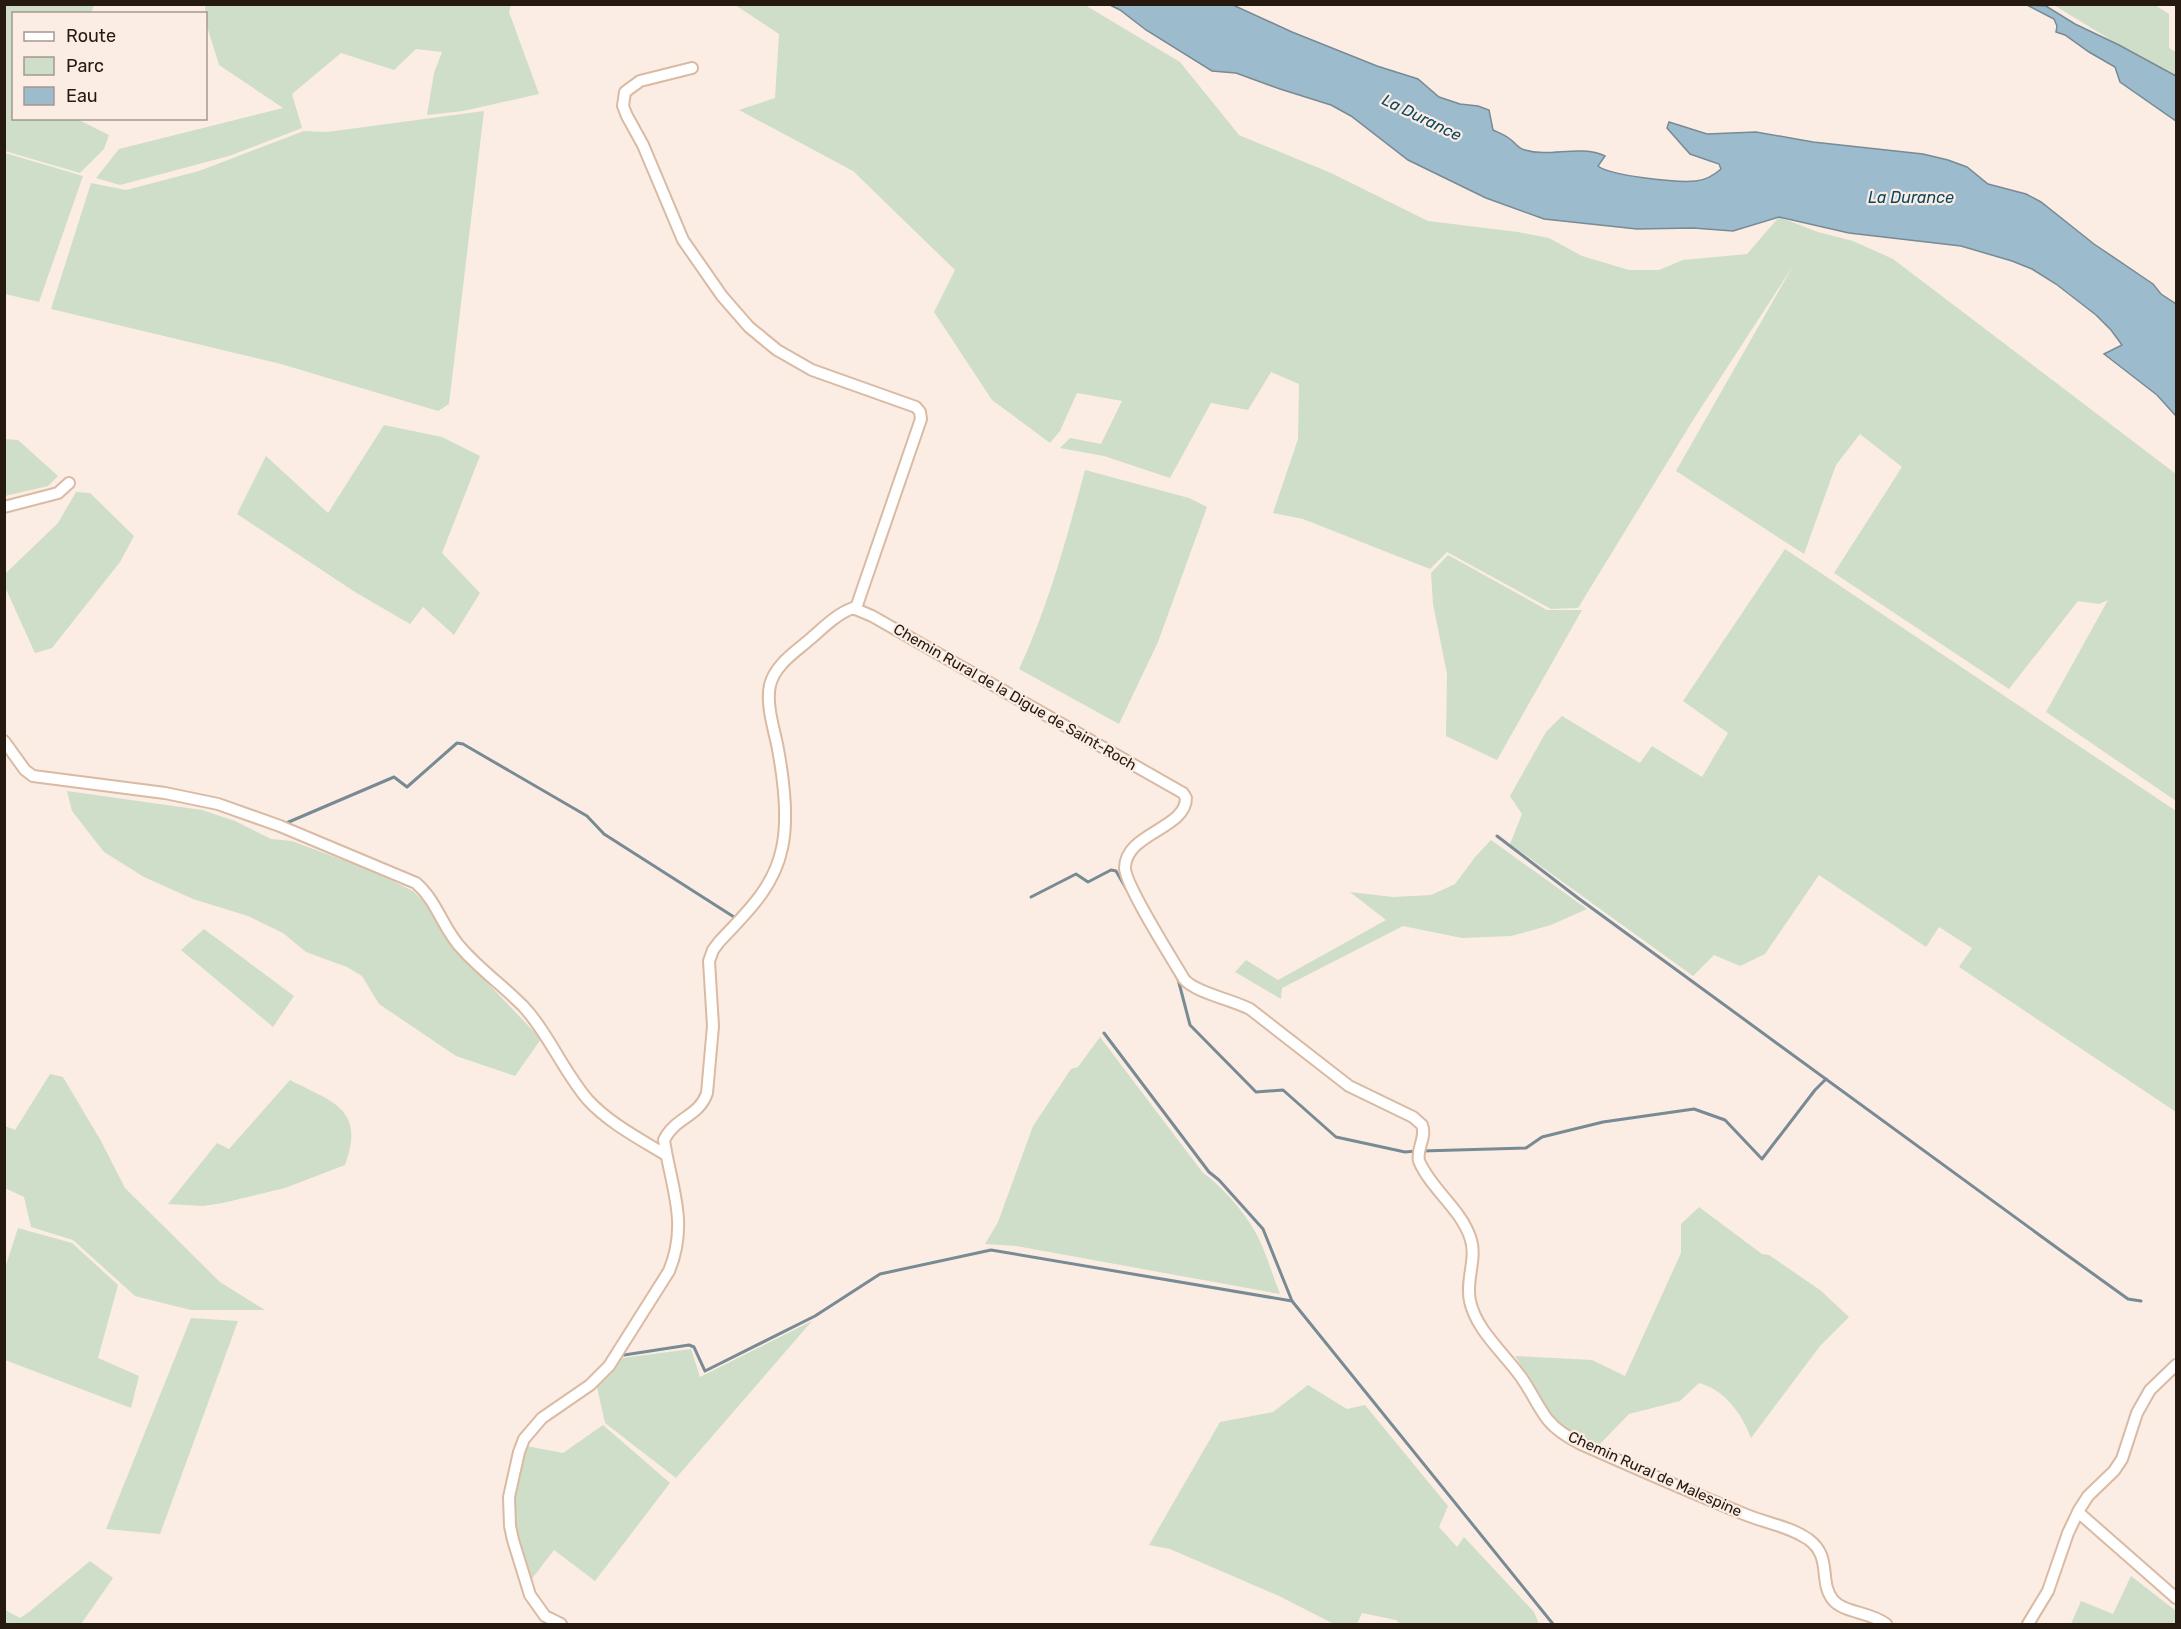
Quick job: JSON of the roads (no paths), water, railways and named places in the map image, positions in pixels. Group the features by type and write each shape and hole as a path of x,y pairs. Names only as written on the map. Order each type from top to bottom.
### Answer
{"street":[{"path":"561,1624 545,1616 530,1595 511,1533 509,1512 512,1481 524,1439 542,1418 590,1385 609,1366 669,1271 678,1236 676,1191 664,1140 673,1125 698,1109 707,1093 713,1026 709,962 713,950 763,895 775,872 782,848 782,774 770,710 770,683 776,672 790,657 841,613 854,608 921,419 916,407 812,370 777,350 749,327 722,296 691,253 674,221 643,145 623,106 625,92 640,81 692,68"},
{"path":"4,507 58,493 69,483"},
{"name":"Chemin Rural de la Digue de Saint-Roch","path":"854,608 1176,788"},
{"path":"4,741 25,771 33,776 165,793 218,804 280,826 416,883 431,899 446,928 462,950 530,1015 588,1100 604,1115 666,1155"},
{"name":"Chemin Rural de Malespine","path":"1176,788 1186,798 1184,807 1172,820 1136,845 1127,859 1125,869 1134,892 1184,979 1197,989 1250,1009 1349,1086 1418,1120 1424,1130 1418,1151 1421,1166 1464,1225 1470,1238 1473,1250 1469,1295 1473,1312 1481,1326 1521,1377 1548,1419 1556,1428 1581,1444 1746,1515 1788,1528 1804,1537 1812,1542 1822,1555 1827,1589 1834,1601 1849,1610 1876,1618 1886,1624"},
{"path":"2028,1624 2048,1592 2068,1533 2078,1512 2088,1496 2122,1460 2137,1413 2150,1390 2176,1365"},
{"path":"2078,1512 2176,1598"}],"water":[{"name":"La Durance","path":"1110,5 1233,5 1292,32 1377,66 1418,79 1439,97 1489,110 1493,130 1522,149 1545,153 1585,151 1595,153 1605,156 1598,166 1630,176 1696,181 1703,180 1721,169 1719,164 1690,154 1667,128 1669,122 1707,134 1756,132 1813,142 1923,154 1967,167 1988,184 2026,194 2041,202 2094,244 2153,284 2161,294 2176,304 2176,416 2157,395 2104,354 2122,345 2096,315 2056,284 2032,269 2012,261 1961,246 1849,233 1779,217 1733,231 1693,228 1637,229 1544,219 1486,198 1408,160 1351,116 1331,105 1236,73 1212,71"},
{"path":"2027,5 2046,6 2075,24 2176,76 2176,121 2120,82 2115,67 2065,35 2056,32 2057,26 2054,19"}],"waterway":[{"path":"284,824 394,777 407,787 457,743 463,744 587,816 604,834 734,917"},
{"path":"1497,836 1578,898 2060,1250 2128,1299 2141,1301"},
{"path":"1031,897 1076,874 1088,882 1111,870 1116,871 1127,890"},
{"path":"1171,967 1178,979 1190,1025 1256,1092 1283,1090 1336,1137 1405,1152 1416,1151"},
{"path":"1104,1033 1209,1172 1263,1229 1292,1301"},
{"path":"1422,1151 1526,1148 1542,1137 1603,1122 1694,1109 1725,1120 1762,1159 1826,1079"},
{"path":"624,1355 689,1345 694,1347 705,1371 815,1316 880,1274 991,1250 1292,1301 1553,1624"}]}
